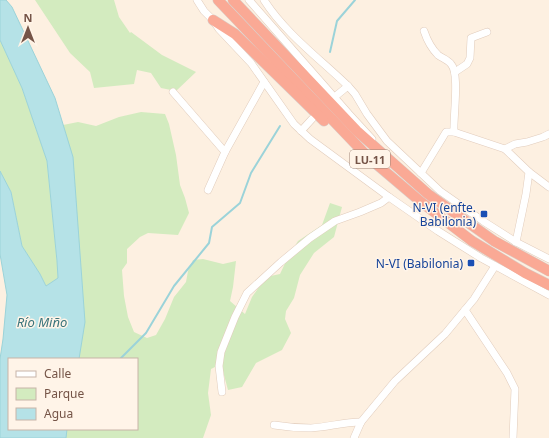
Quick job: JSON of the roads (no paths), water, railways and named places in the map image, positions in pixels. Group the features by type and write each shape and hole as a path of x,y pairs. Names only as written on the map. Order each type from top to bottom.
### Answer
{"highway":[{"name":"LU-11","path":"218,0 368,157 421,202 472,241 525,273 549,285"},
{"name":"LU-11","path":"233,0 357,131 428,194 494,240 549,271"},
{"path":"213,20 235,34 359,155 398,190 427,212 457,230"}],"street":[{"path":"197,0 219,29 251,63 294,124 310,139 438,231 481,258 549,295"},
{"path":"249,0 349,114 407,175"},
{"path":"264,0 291,33 348,86 387,141 440,191 516,242 549,259"},
{"path":"424,31 428,42 437,54 451,64 455,72 456,102 453,123 454,132"},
{"path":"455,72 467,64 470,58 471,38 487,32"},
{"path":"451,64 467,64"},
{"path":"208,190 225,152 264,82"},
{"path":"338,95 348,86"},
{"path":"173,92 225,152"},
{"path":"302,131 312,119"},
{"path":"421,173 446,132 454,132 505,149 529,172 549,186"},
{"path":"505,149 515,144 527,142 549,134"},
{"path":"516,242 529,172"},
{"path":"222,392 220,366 222,352 235,317 247,293 280,262 335,221 381,203 389,196"},
{"path":"354,438 361,422 395,381 446,334 474,299 495,266"},
{"path":"465,310 507,373 514,389 513,438"},
{"path":"274,425 312,428 351,422 361,422"}],"water":[{"name":"Río Miño","path":"0,0 6,0 12,7 55,98 73,157 85,322 79,358 8,358 8,430 67,430 66,438 0,438 0,359 7,295 0,254 0,171 11,192 22,246 46,286 58,278 47,161 22,88 0,40"}],"waterway":[{"path":"330,52 337,21 355,0"},
{"path":"121,358 146,333 174,286 209,243 212,227 240,203 251,173 280,126"}],"place":[{"name":"N-VI (enfte. Babilonia)","path":"484,214"},
{"name":"N-VI (Babilonia)","path":"471,263"}]}
